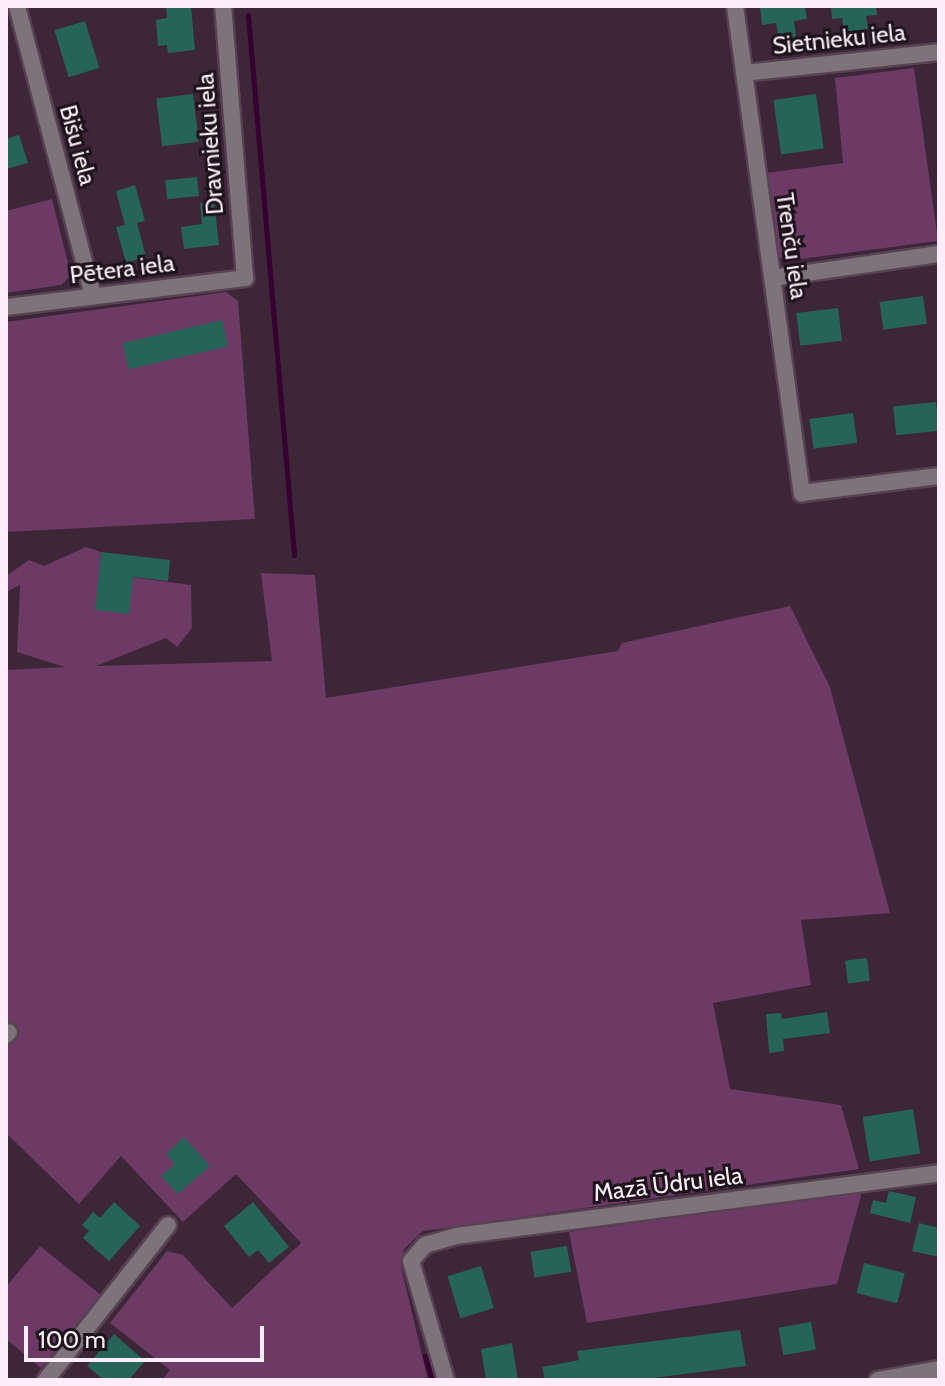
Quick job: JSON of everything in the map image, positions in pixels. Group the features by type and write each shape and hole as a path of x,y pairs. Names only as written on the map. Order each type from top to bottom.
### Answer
{"street":[{"name":"Bišu iela","path":"17,6 93,296"},
{"name":"Dravnieku iela","path":"225,6 245,278"},
{"name":"Trenču iela","path":"735,6 802,493 939,476"},
{"name":"Sietnieku iela","path":"744,73 939,52"},
{"path":"772,278 939,254"},
{"name":"Pētera iela","path":"6,307 245,278"},
{"name":"Mazā Ūdru iela","path":"446,1380 411,1261 425,1245 456,1236 939,1173"},
{"path":"46,1380 168,1225"},
{"path":"878,1380 939,1369"}],"shaded area":[{"path":"914,68 938,241 785,261 777,255 766,173 843,163 835,78"},
{"path":"52,199 71,275 61,285 6,293 6,211"},
{"path":"226,292 238,301 255,519 6,532 6,322"},
{"path":"86,547 101,552 99,573 191,585 192,628 177,647 166,638 96,666 272,661 261,573 315,575 326,698 618,651 622,643 790,606 830,687 890,913 801,920 811,985 713,1003 730,1089 841,1105 859,1169 423,1231 404,1249 401,1267 428,1380 162,1380 170,1370 110,1323 167,1251 183,1255 232,1308 301,1243 236,1174 183,1222 121,1156 79,1204 6,1133 6,670 65,667 17,652 20,585 6,592 6,576 29,560 44,566"},
{"path":"862,1192 837,1284 587,1323 569,1232"},
{"path":"40,1246 101,1295 41,1368 6,1339 6,1287"}],"building":[{"path":"166,6 191,6 195,50 168,53 167,45 158,46 156,20 167,18"},
{"path":"760,6 805,6 807,19 794,21 796,37 779,39 776,23 762,25"},
{"path":"831,6 876,6 877,15 866,16 868,29 844,32 842,18 832,19"},
{"path":"85,21 99,68 69,77 54,30"},
{"path":"193,94 199,142 162,146 156,99"},
{"path":"816,94 824,148 781,154 773,100"},
{"path":"19,135 28,163 6,169 6,139"},
{"path":"197,177 199,196 167,199 165,180"},
{"path":"135,185 145,221 137,223 146,257 126,263 116,227 125,225 116,191"},
{"path":"214,201 219,245 184,249 181,227 202,224 200,203"},
{"path":"923,296 927,324 883,330 879,302"},
{"path":"838,308 842,341 800,346 796,313"},
{"path":"222,320 228,346 129,369 123,343"},
{"path":"936,402 939,431 896,435 893,406"},
{"path":"853,413 857,443 814,449 809,419"},
{"path":"101,552 170,560 168,581 133,577 129,614 95,610"},
{"path":"867,958 870,981 848,984 845,961"},
{"path":"827,1012 830,1033 783,1039 784,1051 769,1053 766,1014 781,1013 782,1019"},
{"path":"913,1109 920,1153 870,1161 863,1117"},
{"path":"184,1137 210,1166 178,1194 161,1176 175,1164 166,1154"},
{"path":"889,1191 916,1197 910,1223 870,1213 873,1200 886,1203"},
{"path":"114,1202 140,1226 109,1261 83,1238 89,1231 82,1225 93,1212 100,1218"},
{"path":"253,1202 289,1247 269,1263 258,1250 249,1257 224,1226"},
{"path":"919,1223 939,1228 939,1257 912,1251"},
{"path":"567,1246 571,1272 535,1277 530,1252"},
{"path":"864,1263 905,1273 897,1303 857,1293"},
{"path":"481,1266 494,1308 460,1318 448,1276"},
{"path":"811,1322 816,1350 783,1355 779,1328"},
{"path":"740,1330 746,1366 638,1380 545,1380 542,1367 579,1360 577,1351"},
{"path":"114,1334 145,1361 129,1380 104,1380 87,1366"},
{"path":"512,1343 518,1380 486,1380 481,1349"}],"waterway":[{"path":"248,15 294,555"},
{"path":"425,1356 432,1380"}]}
